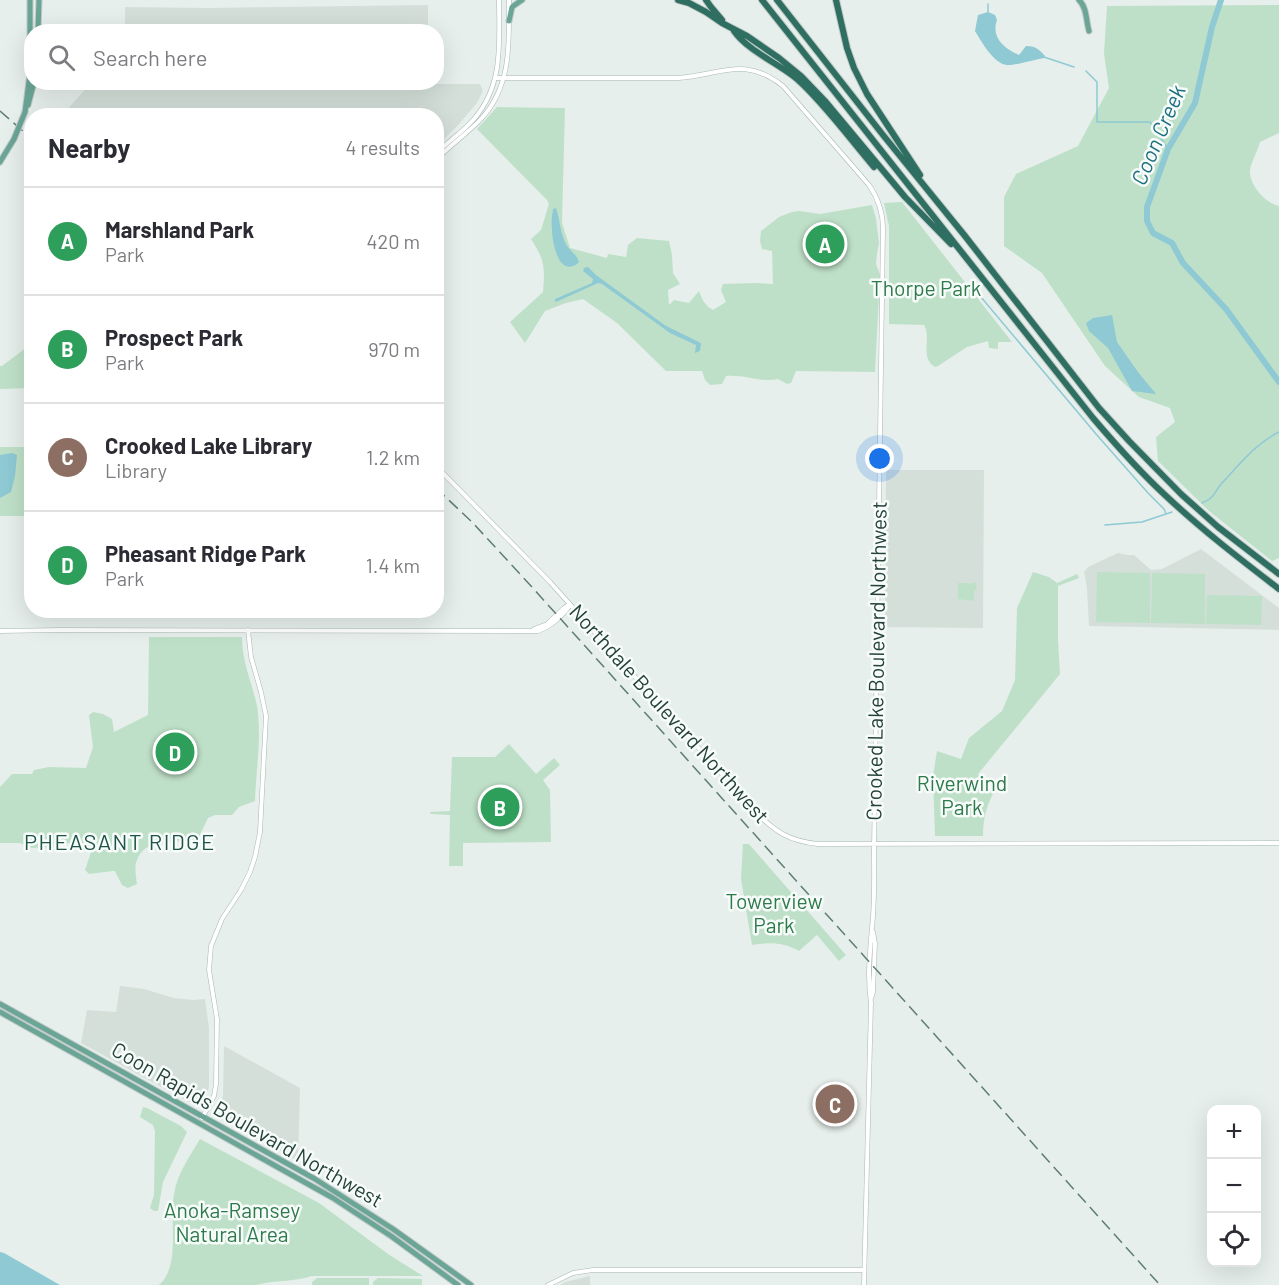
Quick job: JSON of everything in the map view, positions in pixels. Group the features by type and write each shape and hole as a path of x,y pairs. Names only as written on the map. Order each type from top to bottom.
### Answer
{"highway":[{"path":"678,0 689,3 747,36 801,76 825,101 904,197 982,277"},
{"path":"706,0 716,14 733,30"},
{"path":"762,0 1093,418 1165,495 1210,536 1279,589"},
{"path":"777,0 1099,408 1181,494 1218,527 1279,574"},
{"path":"836,0 847,48 867,94 951,219"}],"main road":[{"path":"30,0 30,24"},
{"path":"38,24 39,0"},
{"path":"508,21 512,8 522,0"},
{"path":"1079,0 1084,4 1089,31"},
{"path":"26,108 28,90"},
{"path":"27,108 33,90"},
{"path":"0,162 14,139 24,114"},
{"name":"Coon Rapids Boulevard Northwest","path":"0,1004 347,1198 471,1285"},
{"name":"Coon Rapids Boulevard Northwest","path":"0,1012 333,1198 391,1236 458,1285"}],"street":[{"path":"444,146 474,118 487,101 496,78 499,54 499,0"},
{"path":"444,151 470,130 486,113 498,95 508,61 508,0"},
{"name":"Crooked Lake Boulevard Northwest","path":"504,78 678,78 695,77 733,68 765,74 783,86 873,191 879,205 883,222 873,926 875,943 871,1003 864,1285"},
{"path":"496,78 504,78"},
{"name":"Northdale Boulevard Northwest","path":"444,474 501,530 768,825 781,834 798,841 818,844 1279,843"},
{"path":"0,631 532,630 547,624 570,605"},
{"path":"200,1123 214,1096 216,1084 217,1024 209,965 212,942 222,919 250,872 260,831 266,716 250,653 248,630"},
{"path":"548,1285 576,1272 597,1270 864,1270"}],"shaded area":[{"path":"428,5 428,24 125,24 125,7"},
{"path":"444,84 480,84 483,91 477,103 444,139 444,108 68,108 85,90 444,90"},
{"path":"886,470 984,470 983,628 885,627"},
{"path":"1201,549 1279,608 1279,630 1089,626 1084,572 1088,567 1118,553 1134,555 1151,570 1162,569"},
{"path":"120,986 144,989 174,998 205,999 209,1028 209,1087 204,1104 196,1106 81,1043 87,1010 116,1012"},
{"path":"224,1046 300,1088 298,1161 215,1115 223,1096"},
{"path":"590,1276 590,1285 560,1285 565,1282"}],"green space":[{"path":"1279,5 1279,133 1260,142 1250,170 1252,182 1259,192 1268,201 1279,206 1279,558 1272,561 1209,511 1158,461 1156,437 1175,422 1170,408 1139,397 1105,366 1042,273 1004,246 1004,197 1016,174 1078,146 1109,88 1104,54 1107,6"},
{"path":"497,107 565,108 562,223 570,248 607,258 608,254 626,257 628,245 637,238 669,241 673,273 680,284 668,290 669,305 674,300 689,303 699,291 706,304 713,310 726,302 721,290 723,284 773,284 772,251 762,249 760,241 761,231 779,217 799,211 820,214 872,205 879,243 876,264 880,275 875,372 796,371 791,383 787,384 778,379 726,376 722,384 710,385 705,380 702,371 666,371 617,323 583,299 545,311 525,343 510,322 543,292 543,264 531,239 541,230 549,204 477,129"},
{"name":"Thorpe Park","path":"902,202 1012,342 998,342 998,349 989,348 988,341 967,347 935,367 928,358 924,325 889,324 889,226 884,203"},
{"path":"24,349 24,388 0,389 0,366"},
{"path":"0,447 24,447 24,516 0,516"},
{"name":"Riverwind Park","path":"1033,572 1049,577 1057,583 1077,574 1079,578 1058,586 1060,674 978,774 996,788 986,811 983,836 935,836 933,776 937,751 961,759 969,738 1002,711 1015,680 1017,608"},
{"path":"1097,572 1150,573 1150,623 1096,622"},
{"path":"1152,573 1205,574 1205,624 1151,623"},
{"path":"958,583 976,583 977,588 974,591 973,601 958,599"},
{"path":"1207,595 1262,596 1261,625 1206,624"},
{"path":"149,637 242,637 245,664 257,706 258,718 259,742 255,801 239,807 232,815 215,815 208,818 197,841 162,842 147,847 136,862 137,884 128,888 122,885 115,871 89,874 85,870 91,852 86,843 32,848 20,843 0,843 0,787 12,774 32,774 34,770 49,767 86,768 93,747 89,715 93,712 112,719 114,732 148,715"},
{"path":"509,744 536,774 554,758 560,765 543,780 550,790 551,842 463,843 463,866 449,866 450,815 431,814 430,812 450,811 452,757 495,757"},
{"name":"Towerview Park","path":"743,844 749,844 846,955 839,961 817,935 799,951 776,944 752,945 741,879"},
{"path":"143,1107 181,1126 187,1132 163,1182 158,1211 150,1208 154,1195 155,1131 153,1125 140,1117"},
{"name":"Anoka-Ramsey Natural Area","path":"200,1139 319,1203 388,1254 423,1276 312,1276 256,1285 159,1285 166,1277 170,1267 174,1194 178,1179"},
{"path":"317,1278 369,1278 369,1285 312,1285"},
{"path":"378,1278 422,1279 422,1285 373,1285"}],"water":[{"path":"988,12 995,15 997,37 1003,45 1019,55 1026,46 1034,47 1045,56 1044,58 1010,65 997,61 975,31 978,15"},
{"path":"556,208 565,242 579,262 572,266 562,263 555,250 552,221 553,209"},
{"path":"588,267 666,326 701,343 700,351 695,353 696,345 670,333 602,284 598,283 556,302 555,299 592,283 593,279 583,271"},
{"path":"1112,315 1117,342 1156,394 1132,391 1108,348 1089,331 1086,323 1093,318"},
{"path":"12,453 17,455 11,492 0,498 0,455"},
{"path":"0,1252 4,1253 60,1285 0,1285"}],"waterway":[{"name":"Coon Creek","path":"1221,0 1212,27 1195,103 1168,149 1147,207 1147,221 1153,233 1172,243 1183,263 1226,309 1279,382"},
{"path":"988,4 988,12"},
{"path":"1044,57 1074,67"},
{"path":"1086,71 1097,82 1097,122 1150,122 1168,149"},
{"path":"970,284 1166,514"},
{"path":"1202,503 1212,497 1255,448 1279,432"},
{"path":"1105,525 1142,522 1172,512"}],"railway":[{"path":"0,111 24,132"},
{"path":"444,496 472,522 531,586 1160,1285"}],"place":[{"name":"Marshland Park","path":"825,244"},
{"name":"Pheasant Ridge Park","path":"175,752"},
{"name":"Prospect Park","path":"500,807"},
{"name":"Crooked Lake Library","path":"835,1104"}],"district":[{"name":"PHEASANT RIDGE","path":"120,842"}]}
